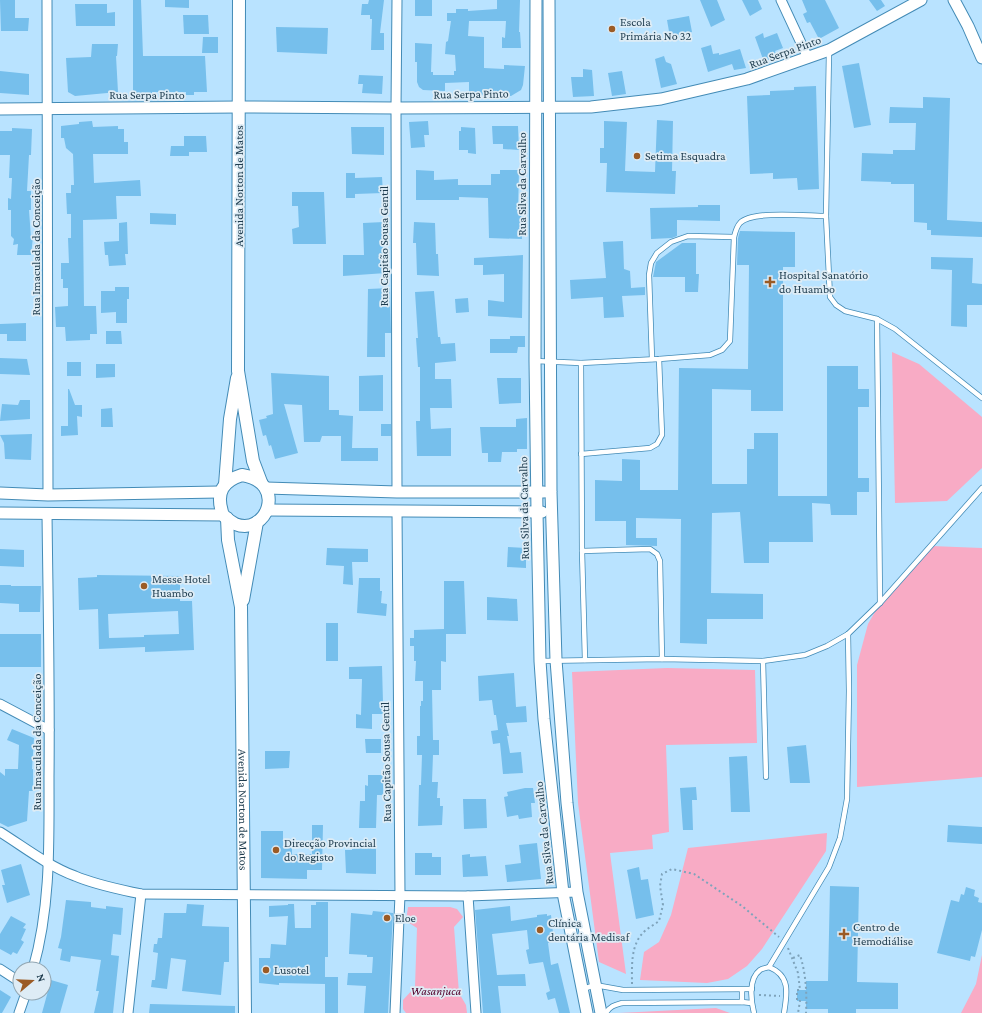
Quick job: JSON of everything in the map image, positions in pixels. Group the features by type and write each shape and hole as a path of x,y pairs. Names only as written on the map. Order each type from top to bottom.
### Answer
{"main road":[{"name":"Avenida Norton de Matos","path":"222,489 231,413 238,371 239,0"},
{"name":"Avenida Norton de Matos","path":"238,371 253,461 263,485"},
{"path":"242,475 252,477 263,485 268,496 269,503 264,515 257,522 244,526 238,525 225,517 219,503 222,489 233,478 242,475"},
{"name":"Avenida Norton de Matos","path":"225,517 241,607 244,1013"},
{"name":"Avenida Norton de Matos","path":"241,607 257,522"}],"street":[{"name":"Rua Imaculada da Conceição","path":"47,0 48,495"},
{"name":"Rua Capitão Sousa Gentil","path":"396,0 397,492"},
{"name":"Rua Silva da Carvalho","path":"536,0 535,361 540,661 544,719 563,893 586,1013"},
{"path":"549,0 551,512 556,660 567,803 578,892 601,1013"},
{"path":"781,0 808,58"},
{"name":"Rua Serpa Pinto","path":"0,109 591,107 668,98 747,79 829,50 921,0"},
{"path":"954,0 968,26 982,58"},
{"path":"536,14 549,14"},
{"path":"535,181 550,182"},
{"path":"536,283 550,283"},
{"path":"263,485 397,492 551,492"},
{"path":"0,493 48,495 222,489"},
{"path":"267,510 551,512"},
{"name":"Rua Capitão Sousa Gentil","path":"395,1013 400,895 397,511"},
{"name":"Rua Imaculada da Conceição","path":"35,961 40,945 45,911 49,863 47,513"},
{"path":"0,514 47,513 225,517"},
{"path":"0,704 49,730"},
{"path":"544,719 560,719"},
{"path":"553,803 567,803"},
{"path":"0,832 49,863 73,876 98,884 141,894 468,896 578,892"},
{"path":"128,1013 141,894"},
{"path":"468,896 476,1013"},
{"path":"0,969 12,977"},
{"path":"19,1013 23,1001"}],"lane":[{"path":"829,50 826,216 830,297 836,305 845,311 877,319 895,329 982,398"},
{"path":"535,361 581,363 652,359 659,360 710,355 722,350 730,341 734,237 740,223 749,217 766,215 826,216"},
{"path":"652,359 649,275 651,263 657,253 671,242 688,236 734,237"},
{"path":"877,319 880,603"},
{"path":"581,454 650,448 657,444 662,435 659,360"},
{"path":"581,363 582,551 585,660"},
{"path":"540,661 662,659 763,661 805,655 827,646 848,634 880,603 982,488"},
{"path":"582,551 650,550 657,554 660,561 662,659"},
{"path":"769,967 829,867 840,838 847,799 849,691 848,634"},
{"path":"763,661 766,777"},
{"path":"754,1013 751,1003 754,979 760,970 769,967 778,970 784,978 786,997 784,1013"},
{"path":"581,990 595,985 623,990 752,989"},
{"path":"742,990 742,1002"},
{"path":"606,1013 608,1009 614,1005 622,1003 751,1003"}],"path":[{"path":"632,990 632,962 636,944 644,931 659,921 663,905 660,886 662,874 672,869 694,874 742,906 784,941"},
{"path":"798,1013 800,1001 797,1001 797,990 800,990 798,973 793,958 800,955 805,968 806,1013"},
{"path":"752,995 786,997"}],"green space":[{"path":"892,352 919,364 982,417 982,468 947,501 895,503"},
{"path":"931,546 982,548 982,777 857,787 857,665 868,624 880,603"},
{"path":"667,668 755,670 757,743 666,745 669,832 652,835 653,849 610,853 626,974 599,962 578,803 572,672"},
{"path":"827,833 826,851 762,949 747,966 728,979 707,983 640,980 644,952 659,942 671,915 688,848"},
{"name":"Wasanjuca","path":"408,907 450,907 457,909 463,917 454,927 459,993 466,1005 467,1013 406,1013 403,1009 403,1000 415,987 417,928 406,921"},
{"path":"982,955 982,1013 961,1013 976,984"},
{"path":"716,1008 730,1013 619,1013"}],"building":[{"path":"0,0 15,0 15,18 29,18 28,31 1,31"},
{"path":"133,0 141,0 143,56 205,56 207,92 194,92 194,95 186,95 186,92 152,92 152,95 133,95"},
{"path":"165,0 189,0 189,8 165,7"},
{"path":"369,0 384,0 380,33 384,33 384,50 371,50 372,19 370,19 370,15 361,15 362,4 368,4"},
{"path":"415,0 432,0 432,16 415,16"},
{"path":"497,0 520,0 519,32 521,48 502,48 502,37 505,38 506,21 469,21 468,36 484,37 484,68 504,69 504,65 525,66 521,90 511,96 469,94 469,82 445,83 445,91 423,90 419,87 417,82 417,62 415,62 415,43 432,44 431,72 433,72 433,75 454,75 454,71 456,71 455,55 445,54 451,21 447,21 447,13 456,13 456,9 468,9 468,11 497,9"},
{"path":"700,0 717,0 725,20 711,27"},
{"path":"742,0 758,0 762,9 750,16"},
{"path":"802,0 825,0 839,28 819,39 810,22 807,23 803,14 807,12"},
{"path":"869,0 881,0 885,6 877,11"},
{"path":"75,4 107,4 107,13 115,12 115,26 76,26"},
{"path":"183,15 208,15 209,34 184,34"},
{"path":"689,16 692,32 670,37 667,20"},
{"path":"276,27 328,28 327,54 277,52"},
{"path":"763,33 764,38 777,33 783,48 775,51 778,57 764,62 755,37"},
{"path":"203,37 218,37 218,53 202,53"},
{"path":"92,44 118,44 116,56 118,92 75,96 68,92 66,58 91,57"},
{"path":"711,45 713,54 719,53 719,55 740,49 746,68 734,70 732,64 708,72 701,48"},
{"path":"664,56 666,62 671,64 677,84 661,88 655,59"},
{"path":"859,63 871,125 854,128 842,66"},
{"path":"583,69 592,70 594,96 573,97 571,77 583,77"},
{"path":"0,71 29,74 29,95 0,93"},
{"path":"622,71 626,94 612,96 608,73"},
{"path":"359,75 383,76 382,94 362,93 363,84 358,84"},
{"path":"816,86 819,189 798,190 797,178 773,179 773,173 750,174 747,96 770,95 770,91 794,90 794,87"},
{"path":"923,97 950,98 947,220 982,222 982,237 931,235 931,230 927,230 927,223 914,222 914,184 891,184 891,182 861,181 862,153 893,154 893,150 915,150 916,123 889,123 890,107 923,108"},
{"path":"657,120 673,121 672,171 676,171 675,194 606,192 607,163 600,163 600,148 604,148 604,121 627,122 625,171 655,172"},
{"path":"92,121 93,127 118,126 118,129 124,129 124,142 128,142 128,154 93,154 94,183 140,180 141,196 116,196 117,219 83,220 84,306 96,306 97,334 90,334 90,340 66,341 65,327 56,327 55,307 68,306 68,288 63,288 63,279 61,279 61,263 69,263 68,238 71,238 71,214 67,214 66,193 71,193 71,185 74,185 73,154 66,148 64,138 61,138 61,126"},
{"path":"428,121 429,135 424,135 425,147 411,148 409,122"},
{"path":"492,126 518,126 519,150 503,149 503,144 493,144"},
{"path":"351,127 384,127 384,155 352,154"},
{"path":"461,127 475,128 476,154 468,153 468,150 459,150 459,131 461,131"},
{"path":"12,128 32,129 27,191 31,191 31,210 29,210 31,238 33,237 31,255 17,255 18,244 13,245 14,239 11,236 11,210 8,210 8,198 11,199 12,178 9,178 10,155 0,155 0,131 12,131"},
{"path":"184,136 206,136 207,152 189,152 189,156 170,156 171,146 184,146"},
{"path":"416,170 434,171 434,180 458,179 458,185 491,185 491,174 500,174 500,170 519,170 518,211 521,211 522,239 489,238 488,198 459,197 459,200 416,200"},
{"path":"346,173 355,173 355,178 382,177 383,193 355,194 355,198 346,198"},
{"path":"292,192 324,192 326,244 293,244 292,229 299,227 298,206 292,206"},
{"path":"698,205 720,205 720,221 677,220 677,236 672,238 651,239 650,208 698,207"},
{"path":"150,213 176,214 176,225 150,224"},
{"path":"127,222 128,254 125,254 126,265 109,266 108,255 105,255 104,242 119,241 119,223"},
{"path":"384,222 383,255 386,255 386,273 343,276 343,255 364,255 363,223"},
{"path":"414,222 435,223 436,254 438,254 439,276 417,275 416,243 413,243"},
{"path":"740,231 795,232 795,267 783,267 783,411 751,411 751,390 712,389 712,484 747,484 747,449 754,449 754,433 778,433 778,496 827,496 827,366 858,366 858,389 869,389 869,407 858,407 858,478 869,478 869,492 857,492 857,515 831,515 830,504 812,503 813,542 769,542 769,563 744,563 740,512 712,513 711,593 763,594 763,619 707,619 707,644 680,643 681,519 636,518 636,538 657,538 657,546 626,545 626,521 595,521 595,480 622,481 622,459 640,460 640,490 678,490 679,368 748,369 749,265 737,265 738,238"},
{"path":"623,241 624,269 630,271 631,288 645,287 645,295 622,296 624,317 604,318 603,297 571,299 570,280 606,278 603,242"},
{"path":"682,243 696,243 696,274 699,274 698,292 685,292 685,277 653,277 656,262"},
{"path":"523,255 522,318 488,316 488,300 504,302 504,274 483,275 483,265 474,265 474,258"},
{"path":"931,257 973,258 972,283 982,284 982,305 967,305 967,327 951,326 952,270 931,269"},
{"path":"115,287 129,287 129,299 127,299 127,323 116,323 116,312 101,313 101,291 115,291"},
{"path":"390,288 391,333 385,333 385,357 367,357 368,289"},
{"path":"434,291 438,337 440,337 441,344 455,343 456,361 435,363 435,379 451,379 452,408 430,408 431,429 451,428 451,456 417,456 416,421 420,421 420,367 418,367 416,338 418,338 415,292"},
{"path":"468,298 469,312 456,313 455,299"},
{"path":"26,323 26,341 7,341 7,334 0,334 0,324"},
{"path":"106,331 121,331 122,344 106,344"},
{"path":"510,336 525,336 525,347 518,347 517,353 490,353 490,339 510,339"},
{"path":"0,358 27,359 30,375 0,374"},
{"path":"67,362 81,362 81,376 67,376"},
{"path":"96,364 115,364 115,377 96,378"},
{"path":"271,373 329,376 329,410 339,410 339,415 353,416 352,448 378,448 378,461 341,461 341,436 322,436 320,442 304,442 302,405 284,404 298,453 275,459 266,435 263,436 259,420 267,418 266,416 273,414"},
{"path":"383,375 383,411 359,411 359,376"},
{"path":"497,378 521,378 521,403 499,404"},
{"path":"68,389 75,405 82,405 82,417 77,416 78,435 61,436 61,426 68,426"},
{"path":"20,400 30,400 30,419 0,421 2,404 18,405"},
{"path":"112,408 113,427 101,427 101,409"},
{"path":"527,418 527,449 517,449 517,452 502,452 501,462 488,462 488,453 482,453 480,427 516,427 516,419"},
{"path":"381,424 391,424 391,436 381,436"},
{"path":"32,434 31,460 5,459 4,443 0,435"},
{"path":"508,547 526,548 526,568 507,567"},
{"path":"327,548 368,549 368,562 352,562 353,585 343,584 344,566 326,565"},
{"path":"0,549 24,550 24,567 0,566"},
{"path":"97,575 180,576 180,601 192,601 194,650 145,652 145,647 99,649 98,609 79,610 78,578 97,577","holes":["178,611 179,634 109,638 108,614"]},
{"path":"359,578 380,578 380,591 382,591 381,603 387,604 386,616 357,613"},
{"path":"444,581 464,581 466,634 446,634 446,662 441,661 441,690 432,690 433,740 439,740 439,755 433,755 432,782 438,782 437,798 440,798 440,806 443,806 442,825 418,826 419,785 421,785 422,755 417,755 417,736 420,736 420,706 421,701 423,701 423,681 415,681 416,661 414,661 414,646 410,646 410,638 414,638 414,630 444,629"},
{"path":"0,585 41,586 40,612 19,612 19,604 0,603"},
{"path":"487,597 517,599 518,621 487,620"},
{"path":"326,623 338,623 338,661 326,661"},
{"path":"0,634 41,634 41,667 0,667"},
{"path":"382,666 383,703 385,703 386,714 372,714 372,729 356,728 356,714 361,715 362,679 349,679 349,667"},
{"path":"514,673 516,707 526,706 527,722 506,723 509,736 507,736 510,753 521,752 523,773 503,774 500,743 493,744 491,731 498,730 496,715 494,715 492,700 479,701 478,676"},
{"path":"12,729 34,738 32,769 33,791 29,791 27,821 8,827 0,823 0,772 5,776 5,769 18,769 19,745 7,740"},
{"path":"365,739 381,739 381,753 366,753"},
{"path":"806,745 810,783 790,783 787,747"},
{"path":"265,751 290,751 289,768 265,769"},
{"path":"747,756 750,812 731,812 729,757"},
{"path":"368,775 383,775 383,795 377,795 376,828 359,828 360,801 365,801 365,785 368,786"},
{"path":"696,787 697,800 692,800 693,830 683,830 680,788"},
{"path":"525,788 533,788 535,803 531,803 532,817 519,819 518,815 507,817 504,797 508,796 507,792"},
{"path":"463,799 486,799 487,828 464,829"},
{"name":"Direcção Provincial do Registo","path":"312,825 323,825 322,870 307,870 307,879 261,878 261,831 283,831 283,846 292,847 292,854 312,854"},
{"path":"948,825 982,827 982,844 947,842"},
{"path":"537,843 541,879 507,882 505,865 521,863 519,845"},
{"path":"352,845 376,845 376,874 346,873 345,850 352,850"},
{"path":"415,853 432,853 432,857 441,857 441,875 415,875"},
{"path":"470,854 470,857 486,856 488,876 463,877 462,855"},
{"path":"21,864 30,895 7,903 2,885 5,885 1,870"},
{"path":"639,867 641,880 648,879 654,915 636,919 627,870"},
{"path":"830,886 859,887 857,982 898,983 898,1009 856,1009 856,1013 828,1013 828,1009 806,1009 806,1001 797,1001 797,990 806,990 806,981 828,981"},
{"path":"966,887 975,890 974,896 979,898 978,902 982,903 982,930 975,957 971,956 970,961 937,953 951,900 959,902 961,894 964,895"},
{"path":"66,900 91,902 91,907 106,909 106,906 123,908 121,935 113,934 111,955 119,956 113,1013 94,1013 99,991 96,991 101,960 71,956 70,962 60,960 62,949 58,948"},
{"path":"316,902 328,902 328,957 325,957 325,984 279,983 279,985 259,983 259,958 270,958 271,944 286,945 288,916 269,917 269,906 294,904 295,928 311,928 311,905 316,905"},
{"path":"187,904 204,905 202,926 229,927 229,962 224,962 221,995 182,991 186,960 171,958 167,989 151,987 152,980 155,980 158,953 153,952 154,944 157,944 158,938 162,938 164,913 186,913"},
{"path":"510,906 511,921 537,917 537,915 551,915 554,942 548,943 551,965 558,963 570,1013 559,1013 555,998 548,1000 546,993 550,991 543,962 529,964 526,950 529,949 527,930 492,934 497,975 525,974 526,986 498,986 501,1013 483,1013 475,910"},
{"path":"373,911 393,913 388,1013 364,1013 366,986 347,985 348,973 372,973 373,957 367,957 367,955 349,954 351,913 372,915"},
{"path":"11,916 26,924 23,928 26,929 21,940 24,942 17,954 13,952 11,955 0,949 0,934"},
{"path":"325,977 338,977 338,1013 325,1013"},
{"path":"52,980 68,985 60,1013 42,1013 45,1001 52,1001"},
{"path":"0,990 11,997 2,1013 0,1013"},
{"path":"150,1004 235,1006 235,1013 149,1013"}],"place":[{"name":"Escola Primária No 32","path":"612,29"},
{"name":"Setima Esquadra","path":"637,156"},
{"name":"Hospital Sanatório do Huambo","path":"770,282"},
{"name":"Messe Hotel Huambo","path":"144,586"},
{"name":"Direcção Provincial do Registo","path":"276,850"},
{"name":"Eloe","path":"387,918"},
{"name":"Clínica dentária Medisaf","path":"540,930"},
{"name":"Centro de Hemodiálise","path":"844,934"},
{"name":"Lusotel","path":"266,970"}]}
